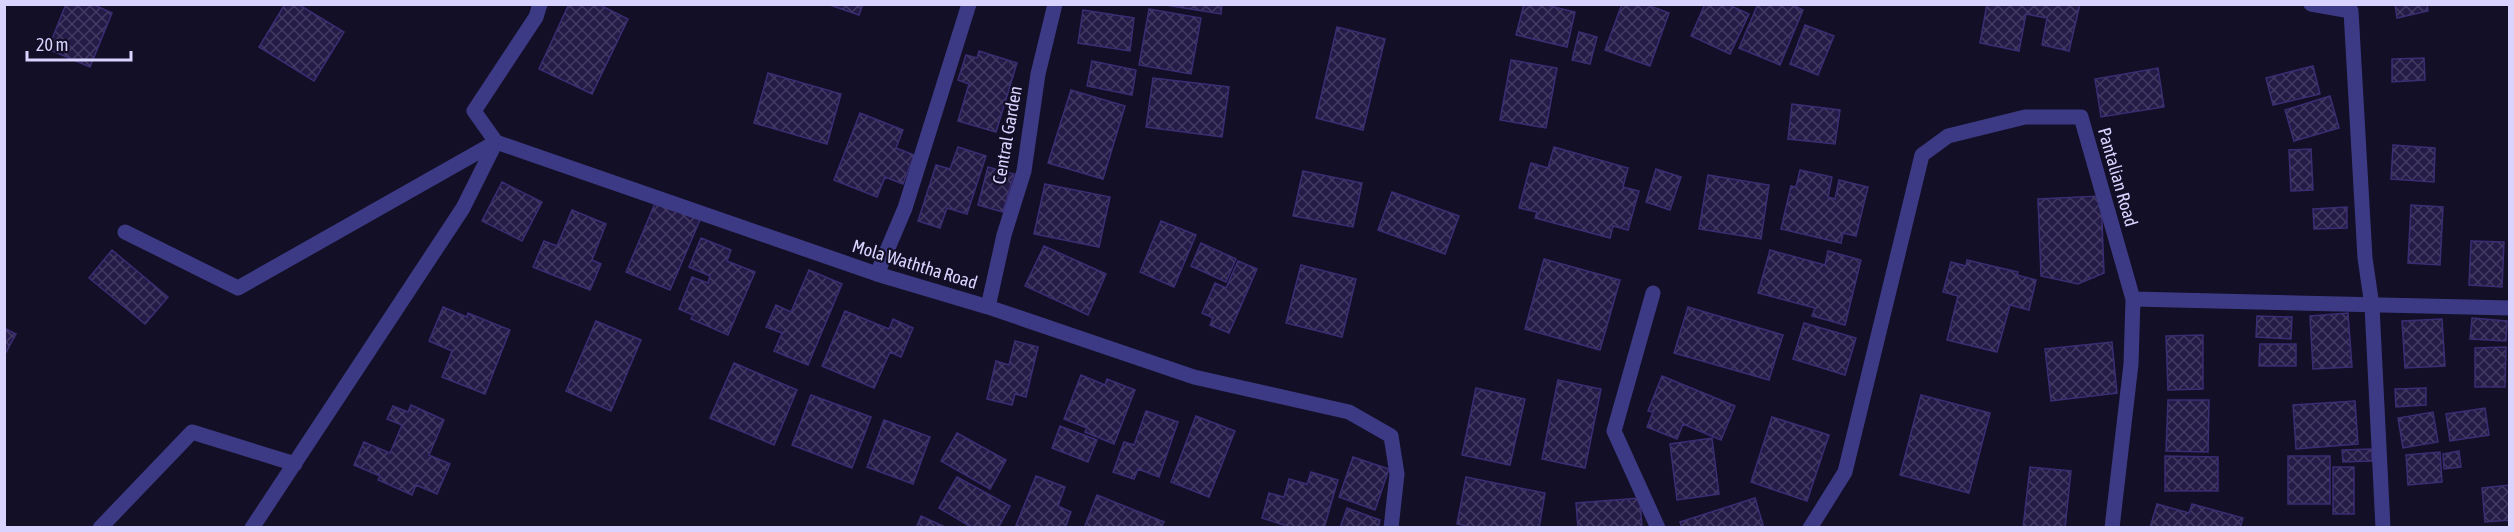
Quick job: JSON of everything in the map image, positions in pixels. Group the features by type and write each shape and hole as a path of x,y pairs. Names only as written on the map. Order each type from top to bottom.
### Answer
{"street":[{"path":"496,142 474,111 536,17 540,4"},
{"path":"877,274 905,208 969,4"},
{"name":"Central Garden","path":"988,307 1004,235 1024,171 1038,74 1055,4"},
{"path":"2311,4 2351,11 2365,258 2372,306 2383,528"},
{"name":"Pantalian Road","path":"1810,528 1845,472 1922,155 1948,136 2025,117 2081,117 2133,299"},
{"path":"125,232 238,288 496,142"},
{"path":"252,528 463,208 496,142"},
{"name":"Mola Waththa Road","path":"496,142 877,274 988,307 1194,377 1349,412 1391,436 1397,474 1391,528"},
{"path":"1653,293 1614,431 1658,528"},
{"path":"2112,528 2131,364 2133,299 2502,309"},
{"path":"100,528 192,432 295,464"}],"building":[{"path":"66,4 92,4 112,13 90,67 48,49"},
{"path":"285,4 298,4 344,32 314,81 259,47"},
{"path":"569,4 598,4 628,19 592,94 539,69"},
{"path":"827,4 863,4 859,15"},
{"path":"1159,4 1222,4 1221,14"},
{"path":"1524,4 1542,4 1575,12 1567,47 1516,35"},
{"path":"1622,4 1645,4 1669,13 1650,66 1605,50"},
{"path":"1705,4 1727,4 1749,14 1730,54 1691,36"},
{"path":"1758,4 1791,4 1803,10 1780,65 1739,48"},
{"path":"1987,4 2080,4 2069,51 2042,45 2047,18 2026,14 2019,51 1980,43"},
{"path":"2395,4 2427,4 2428,11 2397,18"},
{"path":"1149,9 1201,18 1191,74 1139,65"},
{"path":"1083,10 1134,18 1130,51 1078,43"},
{"path":"1805,25 1834,36 1818,75 1790,64"},
{"path":"1337,27 1385,39 1363,130 1316,118"},
{"path":"1579,32 1597,37 1590,64 1572,60"},
{"path":"979,51 1017,63 996,132 958,121 969,84 958,80 966,55 977,58"},
{"path":"2424,58 2425,80 2392,82 2392,59"},
{"path":"1511,60 1557,68 1546,128 1500,120"},
{"path":"1092,61 1136,70 1132,95 1087,86"},
{"path":"2313,66 2320,94 2273,105 2266,78"},
{"path":"2158,68 2164,107 2101,117 2095,79"},
{"path":"768,73 841,94 827,144 754,123"},
{"path":"1153,78 1229,87 1222,137 1146,127"},
{"path":"1071,90 1125,106 1103,179 1048,163"},
{"path":"2330,96 2339,128 2294,141 2285,110"},
{"path":"1792,104 1840,110 1835,144 1788,139"},
{"path":"860,113 903,130 896,148 914,155 903,184 885,177 877,197 834,180"},
{"path":"2393,145 2435,148 2434,182 2391,179"},
{"path":"958,147 986,156 967,214 947,208 940,228 918,221 936,165 950,169"},
{"path":"1554,147 1628,168 1623,187 1639,191 1628,230 1613,226 1610,238 1535,218 1537,212 1519,208 1531,163 1548,168"},
{"path":"2311,149 2313,190 2291,191 2289,150"},
{"path":"988,167 1014,174 1003,212 978,205"},
{"path":"1656,169 1681,177 1670,210 1646,202"},
{"path":"1800,170 1832,177 1828,197 1835,199 1839,180 1868,187 1856,236 1843,233 1841,243 1781,229 1791,186 1796,187"},
{"path":"1303,171 1362,183 1353,227 1293,216"},
{"path":"1708,175 1769,185 1761,239 1699,229"},
{"path":"502,182 542,202 522,241 482,221"},
{"path":"1045,184 1110,197 1099,247 1034,234"},
{"path":"1392,192 1459,216 1445,254 1378,230"},
{"path":"2101,196 2104,273 2078,284 2041,276 2038,199"},
{"path":"656,201 700,220 670,290 626,272"},
{"path":"2411,205 2443,207 2440,265 2408,263"},
{"path":"2347,207 2347,228 2314,229 2313,209"},
{"path":"572,210 606,224 592,260 601,264 590,290 533,267 544,241 557,246"},
{"path":"1161,221 1196,235 1174,287 1140,272"},
{"path":"701,238 731,250 727,261 755,272 728,335 691,319 693,315 679,309 692,277 708,283 710,276 689,267"},
{"path":"2471,241 2504,242 2502,287 2469,285"},
{"path":"1201,243 1236,259 1226,282 1191,266"},
{"path":"1044,246 1106,274 1088,315 1025,286"},
{"path":"112,250 168,297 145,324 89,278"},
{"path":"1770,250 1825,265 1828,251 1861,260 1845,325 1812,316 1815,308 1758,293"},
{"path":"1544,259 1620,280 1600,350 1525,329"},
{"path":"1967,260 2018,272 2017,275 2036,280 2029,310 2010,305 1997,352 1947,340 1958,296 1943,292 1951,262 1966,266"},
{"path":"1238,261 1257,269 1229,333 1210,325 1213,318 1202,313 1215,283 1226,288"},
{"path":"1301,265 1356,279 1342,337 1286,323"},
{"path":"809,270 842,284 808,365 774,351 782,333 766,327 776,305 791,312"},
{"path":"443,307 467,317 468,313 510,330 485,394 442,377 452,351 429,341"},
{"path":"1688,307 1783,335 1769,380 1674,353"},
{"path":"845,311 889,329 893,319 913,328 901,357 890,352 874,388 822,366"},
{"path":"2348,313 2352,367 2313,369 2310,316"},
{"path":"2257,316 2292,317 2291,339 2256,337"},
{"path":"2472,318 2507,321 2506,341 2470,339"},
{"path":"2442,319 2445,366 2405,368 2402,321"},
{"path":"596,321 641,340 611,411 566,391"},
{"path":"1804,323 1856,338 1845,375 1793,359"},
{"path":"4,328 16,334 4,356"},
{"path":"2203,335 2203,389 2168,390 2166,336"},
{"path":"1015,341 1038,347 1026,397 1015,394 1012,405 987,399 996,361 1009,365"},
{"path":"2112,342 2117,393 2051,401 2045,349"},
{"path":"2260,344 2296,344 2296,366 2259,366"},
{"path":"2506,347 2505,387 2475,387 2475,348"},
{"path":"734,363 797,390 774,445 710,418"},
{"path":"1081,375 1105,385 1107,379 1135,390 1114,444 1085,432 1087,428 1064,419"},
{"path":"1662,376 1735,406 1721,440 1683,424 1677,439 1647,427 1653,412 1648,411"},
{"path":"1558,380 1601,389 1585,468 1542,459"},
{"path":"1476,388 1525,399 1510,465 1462,455"},
{"path":"2426,388 2426,405 2396,407 2395,389"},
{"path":"811,395 871,417 852,468 792,445"},
{"path":"1921,395 1990,413 1969,493 1900,475"},
{"path":"2168,400 2209,400 2208,452 2166,451"},
{"path":"2355,401 2358,444 2296,449 2293,405"},
{"path":"411,405 444,420 429,455 450,464 437,494 416,485 412,495 378,480 380,476 354,465 364,442 390,453 402,425 387,419 393,406 408,412"},
{"path":"2485,408 2489,435 2450,441 2446,414"},
{"path":"1146,411 1178,422 1159,477 1138,469 1134,479 1113,472 1124,442 1134,445"},
{"path":"2433,412 2438,442 2403,448 2398,418"},
{"path":"1196,416 1235,431 1209,497 1171,482"},
{"path":"1772,417 1829,435 1807,501 1751,482"},
{"path":"884,420 930,437 913,484 867,467"},
{"path":"1060,426 1097,440 1088,462 1052,448"},
{"path":"957,433 1006,460 990,489 941,461"},
{"path":"1712,438 1719,494 1677,500 1670,444"},
{"path":"2372,449 2372,461 2343,462 2342,450"},
{"path":"2459,451 2461,467 2444,469 2443,454"},
{"path":"2440,452 2442,482 2408,485 2406,455"},
{"path":"2165,456 2218,457 2218,491 2165,491"},
{"path":"2288,456 2330,456 2330,504 2288,504"},
{"path":"1353,457 1389,469 1375,510 1339,497"},
{"path":"2030,467 2071,471 2065,528 2023,528"},
{"path":"2333,467 2354,467 2354,514 2333,514"},
{"path":"1311,472 1338,480 1324,528 1293,528 1262,518 1269,493 1284,497 1289,479 1307,484"},
{"path":"1036,476 1065,487 1058,506 1071,512 1065,528 1015,528"},
{"path":"957,477 1010,506 998,528 973,528 939,508"},
{"path":"1466,477 1545,493 1539,528 1477,528 1457,524"},
{"path":"2510,485 2510,520 2485,522 2482,488"},
{"path":"1097,495 1164,522 1161,528 1084,528"},
{"path":"1640,498 1642,528 1578,528 1576,503"},
{"path":"1755,498 1764,528 1682,528 1680,522"},
{"path":"2157,504 2189,513 2192,504 2243,518 2240,528 2150,528"},
{"path":"1347,508 1380,520 1378,528 1340,528"},
{"path":"921,516 947,528 916,528"}]}
